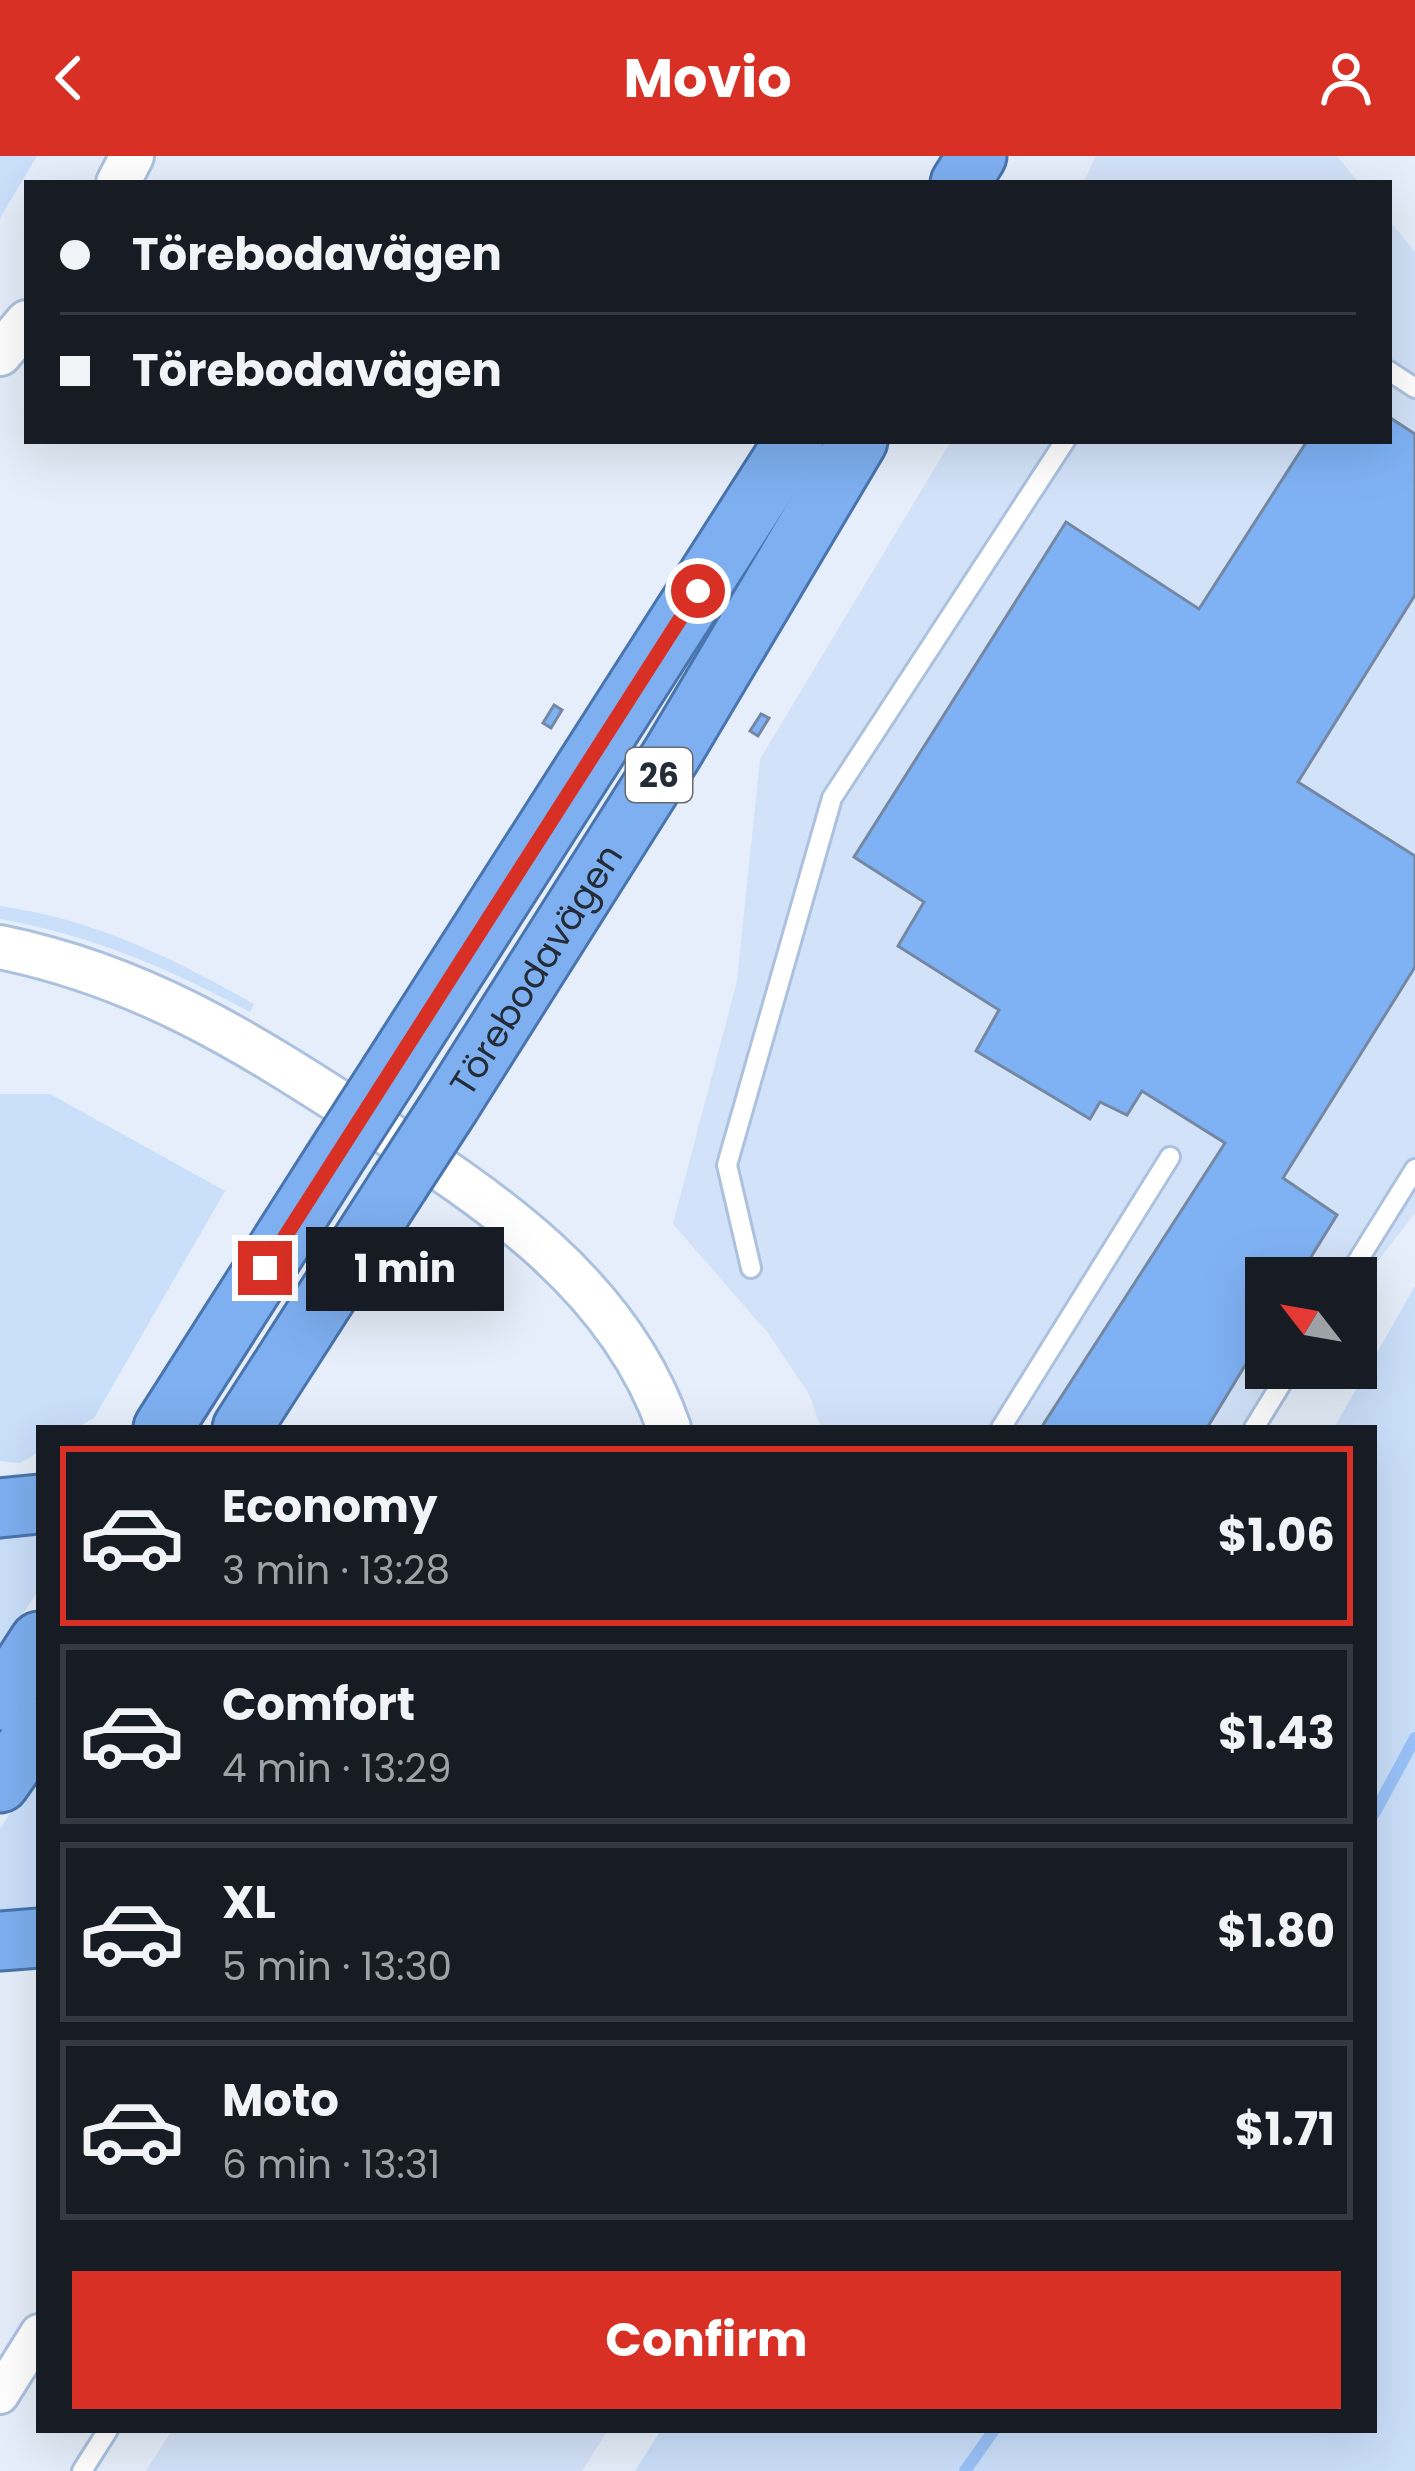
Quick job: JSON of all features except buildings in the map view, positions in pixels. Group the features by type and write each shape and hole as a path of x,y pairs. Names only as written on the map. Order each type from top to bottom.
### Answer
{"highway":[{"name":"Törebodavägen","path":"165,1425 792,444"},
{"name":"Törebodavägen","path":"244,1425 672,754 856,444"},
{"path":"0,1508 36,1504"},
{"path":"0,1701 36,1646"},
{"path":"0,1783 36,1731"},
{"path":"0,1941 36,1937"}],"street":[{"path":"0,354 24,326"},
{"path":"0,947 116,978 216,1024 482,1197 552,1253 598,1303 637,1357 668,1425"},
{"path":"0,2396 36,2338"}],"lane":[{"path":"751,1268 727,1165 832,798 1063,444"},
{"path":"1003,1425 1170,1157"},
{"path":"1360,1257 1415,1168"},
{"path":"1256,1425 1278,1389"},
{"path":"82,2471 106,2433"}],"shaded area":[{"path":"0,156 37,156 0,218"},
{"path":"1096,156 1337,156 1357,180 1084,180"},
{"path":"1392,224 1415,252 1415,1213 1377,1262 1377,1257 1245,1257 1245,1389 1279,1389 1250,1425 820,1425 809,1394 768,1333 673,1224 737,981 760,759 949,444 1392,444"},
{"path":"0,906 101,931 254,1004 250,1012 128,955 0,919"},
{"path":"0,1094 50,1094 225,1191 94,1418 82,1425 36,1425 36,1454 20,1463 0,1461"},
{"path":"1415,1286 1415,2471 635,2471 659,2433 1377,2433 1377,1425 1336,1425 1356,1389 1377,1389 1377,1353"},
{"path":"36,1526 36,1594 0,1649 0,1529"},
{"path":"36,1773 36,1915 0,1920 0,1829"},
{"path":"170,2433 606,2433 582,2471 146,2471"}],"waterway":[{"path":"1377,1808 1415,1738"},
{"path":"965,2471 992,2433"}],"route":[{"path":"265,1268 698,591"}]}
